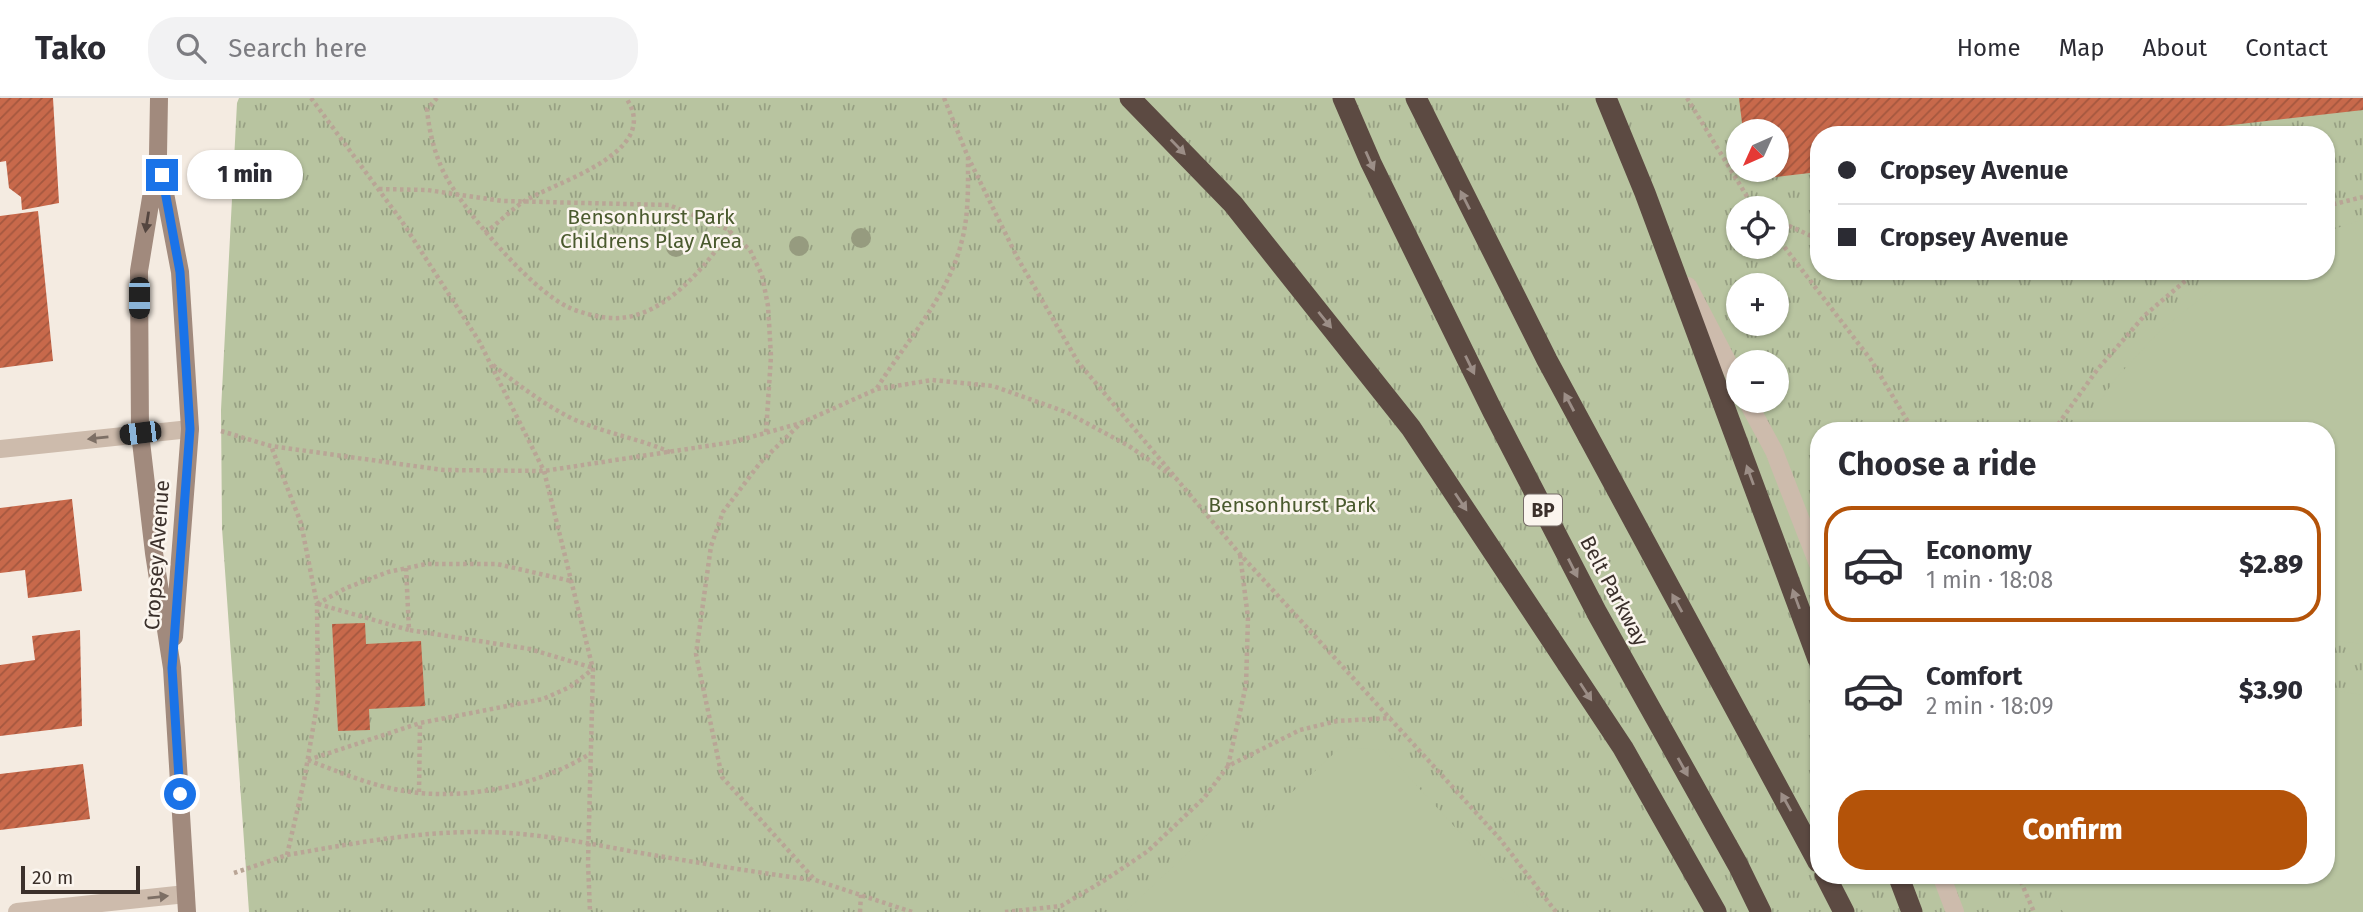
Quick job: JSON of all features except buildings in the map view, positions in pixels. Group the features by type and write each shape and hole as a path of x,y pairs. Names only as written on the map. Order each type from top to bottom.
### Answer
{"highway":[{"path":"1130,98 1233,204 1411,428 1623,748 1716,912"},
{"name":"Belt Parkway","path":"1343,98 1371,163 1493,412 1597,613 1738,865 1761,912"},
{"path":"1416,98 1547,360 1810,847"},
{"path":"1606,98 1645,193 1810,637"},
{"path":"1620,98 1645,193"},
{"path":"1830,884 1844,912"},
{"path":"1901,884 1912,912"}],"main road":[{"name":"Cropsey Avenue","path":"159,98 158,155 139,271 140,433 154,553 172,668 187,903"},
{"name":"Cropsey Avenue","path":"158,155 180,272 190,429 172,668"}],"street":[{"path":"1660,233 1726,359"},
{"path":"1754,413 1774,452 1810,544"},
{"path":"0,449 190,429"},
{"path":"1944,884 1955,912"},
{"path":"17,912 187,903"}],"path":[{"path":"311,98 379,188 479,341 544,471 593,669 590,912"},
{"path":"437,98 427,110 429,131 444,172 485,233 546,294 568,307 596,316 621,318 646,310 668,299 710,261 730,231"},
{"path":"485,233 525,201 585,174 609,158 626,140 634,124 634,109 626,98"},
{"path":"944,98 968,157 1017,257 1078,362 1239,553 1500,839 1556,912"},
{"path":"1687,98 1748,196"},
{"path":"877,389 927,317 961,247 967,214 968,157"},
{"path":"379,188 427,190 525,201 668,205 730,231 750,250 762,275 768,306 771,356 766,433"},
{"path":"2335,204 2363,197"},
{"path":"1789,226 1810,235"},
{"path":"1789,253 1871,360 1908,422"},
{"path":"2060,422 2097,370 2145,315 2186,280"},
{"path":"489,363 516,384 570,417 653,444 672,453"},
{"path":"221,431 271,446 443,470 544,471 733,442 801,423 877,389 932,380 993,386 1066,412 1129,446 1181,482"},
{"path":"801,423 760,463 723,512 711,547 696,654 722,777 815,880"},
{"path":"271,446 301,523 317,604 318,699 288,855"},
{"path":"1228,766 1246,685 1248,618 1239,553"},
{"path":"317,604 388,572 426,564 497,564 571,582"},
{"path":"405,568 408,630"},
{"path":"317,604 408,630 530,649 593,669"},
{"path":"308,760 420,723 543,699 570,687 593,669"},
{"path":"1005,912 1059,909 1105,880 1148,851 1203,798 1228,766 1300,730 1337,721 1392,718"},
{"path":"419,792 420,723"},
{"path":"308,760 397,790 472,793 511,787 573,764 591,752"},
{"path":"234,873 288,855 369,840 431,833 508,833 589,843 815,880 912,912"},
{"path":"2022,884 2034,912"},
{"path":"860,912 861,894"}],"green space":[{"name":"Bensonhurst Park","path":"239,98 2363,98 2363,912 249,912 222,528 221,410"},
{"path":"2363,219 2363,644 2335,641 2335,422 2086,422 2116,378 2162,329 2225,280 2335,280 2335,229"},
{"path":"2335,690 2363,695 2363,912 2063,912 2049,884 2335,884"},
{"path":"1341,747 1384,750 1533,912 1125,912 1209,833 1251,830"}],"route":[{"path":"162,175 180,272 190,429 172,668 180,794"}],"park label":[{"name":"Bensonhurst Park Childrens Play Area","path":"651,229"}]}
